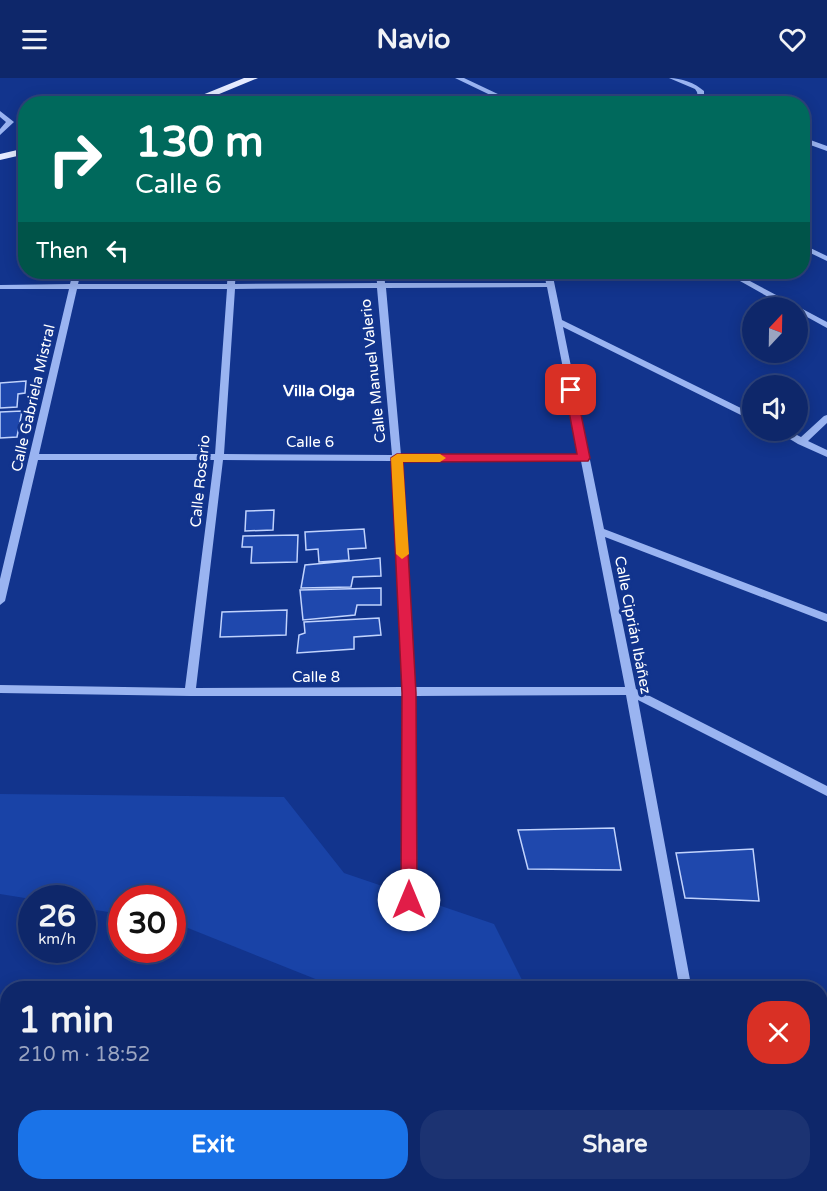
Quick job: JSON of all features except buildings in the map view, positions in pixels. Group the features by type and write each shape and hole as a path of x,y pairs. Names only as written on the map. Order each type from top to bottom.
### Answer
{"main road":[{"path":"206,96 253,78"},
{"path":"0,157 18,154"}],"street":[{"path":"458,78 498,96"},
{"path":"672,78 698,88 701,91 700,96"},
{"path":"0,113 10,122 0,133"},
{"path":"810,142 827,149"},
{"path":"810,250 827,259"},
{"name":"Calle Gabriela Mistral","path":"0,601 76,279"},
{"name":"Calle Rosario","path":"190,692 219,457 231,279"},
{"name":"Calle Manuel Valerio","path":"380,279 397,458 409,693 409,900"},
{"name":"Calle Ciprián Ibáñez","path":"549,279 631,691 684,981"},
{"path":"741,279 775,297"},
{"path":"0,287 550,285"},
{"path":"808,315 827,325"},
{"path":"557,321 742,413"},
{"path":"827,418 801,442 827,454"},
{"name":"Calle 6","path":"35,457 584,458"},
{"path":"599,531 827,618"},
{"name":"Calle 8","path":"0,689 409,693 631,691"},
{"path":"631,691 827,791"}],"shaded area":[{"path":"0,794 284,797 344,873 494,924 522,981 320,981 186,927 186,885 108,885 108,912 96,910 96,885 18,885 18,897 0,894"}],"slow traffic":[{"path":"402,554 397,458 440,458"}],"district":[{"name":"Villa Olga","path":"319,391"}],"route":[{"path":"409,900 409,693 397,458 584,458 571,390"}]}
